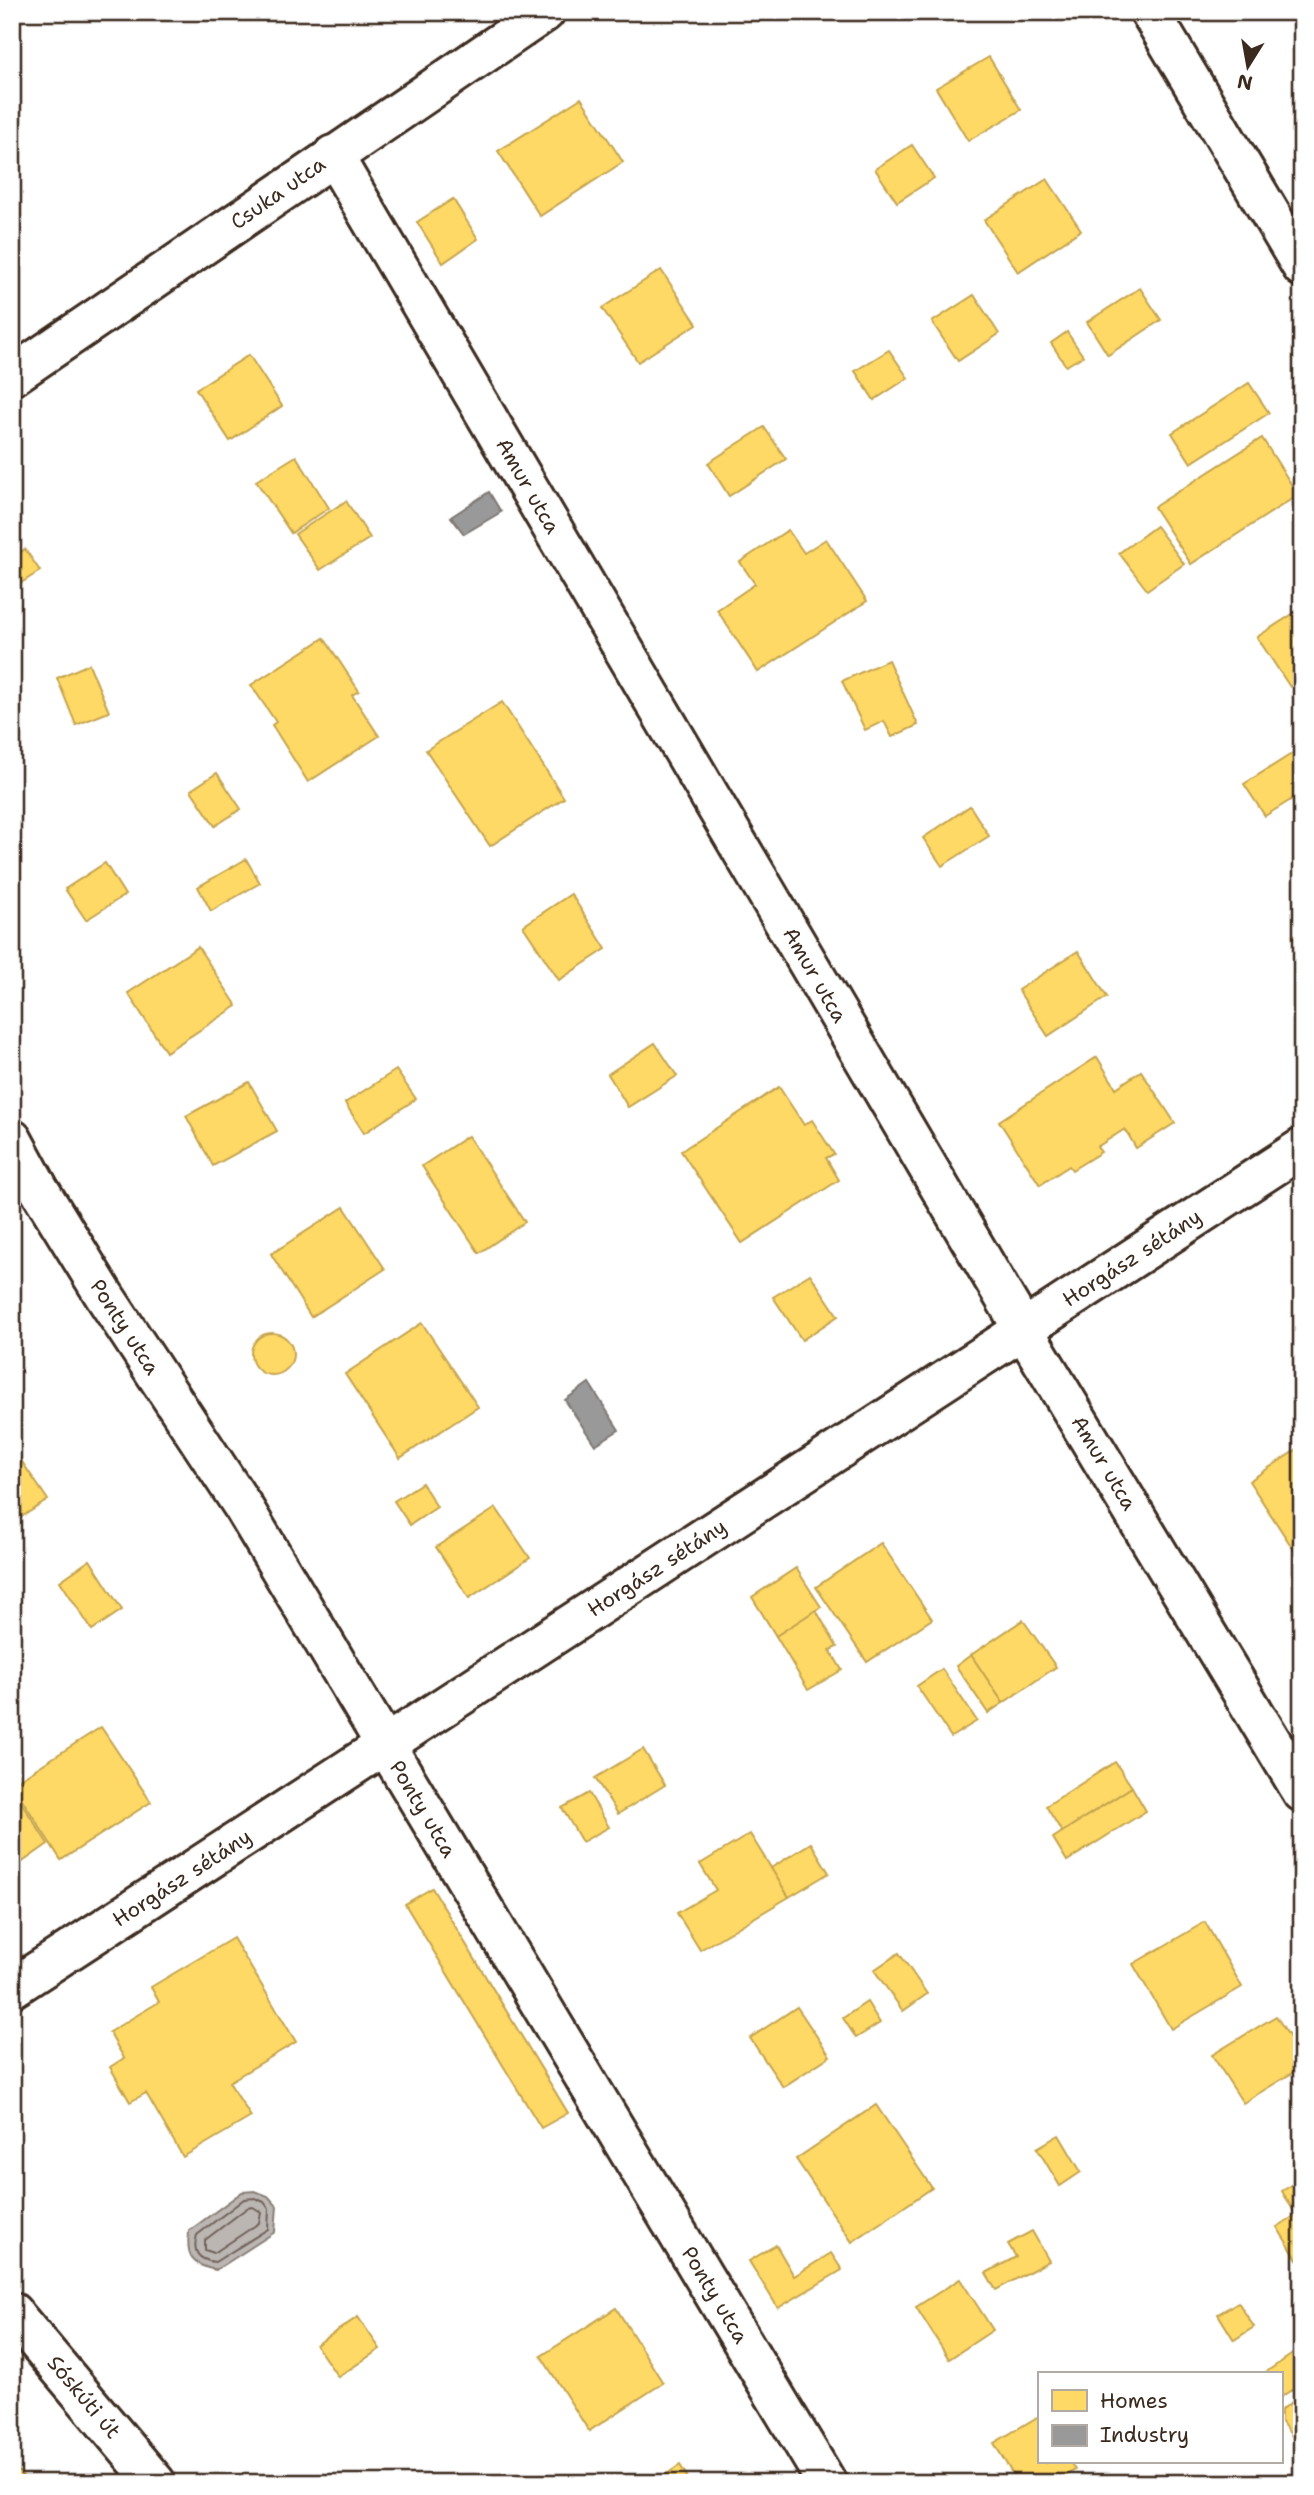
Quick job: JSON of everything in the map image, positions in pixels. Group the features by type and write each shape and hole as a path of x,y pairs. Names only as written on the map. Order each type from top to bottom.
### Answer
{"street":[{"name":"Csuka utca","path":"12,376 545,12"},
{"path":"1150,12 1302,267"},
{"name":"Amur utca","path":"333,155 1023,1329 1302,1792"},
{"name":"Ponty utca","path":"12,1139 39,1189 104,1295 242,1505 828,2483"},
{"name":"Horgász sétány","path":"12,1987 1302,1148"},
{"name":"Sóskúti út","path":"12,2312 156,2483"}],"water":[{"path":"255,2191 268,2196 277,2206 275,2232 216,2270 196,2262 188,2247 189,2231 242,2192"}],"building: Homes":[{"path":"989,57 1021,110 968,141 936,88"},
{"path":"581,98 623,162 540,216 498,151"},
{"path":"912,145 934,178 897,202 875,169"},
{"path":"1047,179 1081,230 1018,272 984,220"},
{"path":"453,199 478,239 443,263 417,222"},
{"path":"661,270 697,324 638,362 602,308"},
{"path":"1140,288 1161,320 1108,355 1087,322"},
{"path":"974,295 999,334 958,361 932,322"},
{"path":"1067,332 1083,356 1066,366 1051,343"},
{"path":"889,350 908,378 874,400 855,371"},
{"path":"249,355 282,406 230,441 196,389"},
{"path":"1249,383 1269,413 1191,463 1172,433"},
{"path":"764,427 786,459 729,496 708,463"},
{"path":"1262,438 1298,495 1191,564 1154,507"},
{"path":"296,456 329,508 291,533 256,481"},
{"path":"346,501 370,538 320,570 295,534"},
{"path":"1156,526 1184,564 1147,590 1119,553"},
{"path":"788,530 804,553 826,539 867,601 758,672 717,610 755,584 740,562"},
{"path":"25,549 40,571 18,585 12,576 12,558"},
{"path":"1302,608 1302,680 1290,687 1257,637"},
{"path":"324,638 359,691 352,695 379,736 308,782 272,725 276,722 251,685"},
{"path":"888,660 918,725 892,737 884,721 865,730 842,681"},
{"path":"89,664 109,712 76,725 57,678"},
{"path":"502,702 564,798 490,846 426,750"},
{"path":"1301,748 1302,793 1265,816 1244,784"},
{"path":"217,773 241,809 215,826 191,790"},
{"path":"970,806 989,836 942,866 923,838"},
{"path":"246,859 260,883 211,911 198,887"},
{"path":"105,863 125,895 86,920 65,889"},
{"path":"571,894 606,949 559,980 523,926"},
{"path":"1302,930 1302,949 1293,936"},
{"path":"198,947 237,1006 166,1052 128,993"},
{"path":"1078,951 1107,997 1048,1036 1018,990"},
{"path":"655,1043 677,1076 628,1107 608,1074"},
{"path":"1097,1057 1116,1088 1141,1071 1175,1123 1136,1148 1125,1129 1097,1147 1101,1152 1072,1170 1069,1166 1040,1185 999,1121"},
{"path":"396,1070 416,1099 364,1133 345,1103"},
{"path":"249,1082 277,1131 213,1166 186,1116"},
{"path":"779,1087 804,1125 812,1120 834,1154 826,1158 839,1180 742,1243 681,1151"},
{"path":"468,1136 525,1222 479,1253 422,1166"},
{"path":"344,1207 385,1269 311,1317 271,1254"},
{"path":"810,1274 838,1316 802,1340 773,1297"},
{"path":"422,1323 478,1407 400,1458 345,1374"},
{"path":"272,1333 287,1339 293,1354 287,1369 272,1375 257,1369 251,1354 257,1339"},
{"path":"1302,1446 1302,1560 1301,1561 1249,1481"},
{"path":"18,1456 48,1500 12,1523 12,1460"},
{"path":"422,1483 437,1507 410,1525 394,1501"},
{"path":"496,1508 530,1558 469,1598 436,1547"},
{"path":"881,1543 932,1619 867,1662 816,1587"},
{"path":"90,1560 122,1610 92,1630 60,1581"},
{"path":"796,1568 821,1607 776,1636 752,1597"},
{"path":"816,1610 837,1647 830,1650 842,1670 808,1690 776,1636"},
{"path":"1023,1620 1056,1667 1003,1703 971,1655"},
{"path":"971,1655 1003,1703 988,1713 956,1666"},
{"path":"942,1669 977,1721 951,1737 917,1686"},
{"path":"101,1727 151,1802 61,1860 12,1784"},
{"path":"643,1749 665,1785 618,1814 595,1778"},
{"path":"1115,1762 1132,1787 1062,1832 1046,1806"},
{"path":"1132,1787 1146,1811 1067,1861 1053,1838"},
{"path":"14,1791 48,1844 21,1863 12,1850"},
{"path":"589,1793 609,1827 582,1842 562,1808"},
{"path":"750,1834 789,1897 700,1950 677,1913 716,1890 700,1864"},
{"path":"811,1843 829,1873 789,1897 771,1868"},
{"path":"432,1888 568,2113 541,2128 405,1904"},
{"path":"1205,1922 1242,1987 1171,2029 1133,1964"},
{"path":"233,1938 296,2042 229,2082 251,2117 183,2157 146,2093 130,2102 110,2067 124,2058 109,2032 159,2002 151,1987"},
{"path":"899,1953 927,1994 903,2011 874,1970"},
{"path":"867,2002 880,2023 856,2038 843,2018"},
{"path":"797,2007 830,2056 783,2087 750,2038"},
{"path":"1276,2016 1302,2056 1302,2067 1243,2103 1212,2055"},
{"path":"876,2105 932,2188 852,2242 796,2159"},
{"path":"1059,2135 1081,2172 1060,2186 1037,2148"},
{"path":"1302,2179 1302,2267 1277,2227 1296,2215 1282,2191"},
{"path":"1032,2231 1049,2261 996,2290 986,2273 1016,2257 1008,2244"},
{"path":"776,2245 794,2276 831,2253 842,2270 778,2308 749,2261"},
{"path":"960,2279 993,2330 949,2359 916,2307"},
{"path":"1238,2302 1254,2327 1234,2340 1218,2314"},
{"path":"616,2308 663,2383 589,2431 541,2356"},
{"path":"358,2317 380,2349 338,2377 316,2345"},
{"path":"1294,2353 1302,2364 1302,2383 1282,2396 1282,2372 1266,2372"},
{"path":"1302,2395 1302,2434 1294,2439 1282,2422 1282,2409"},
{"path":"1038,2417 1038,2464 1071,2464 1075,2470 1054,2483 1018,2483 994,2443"},
{"path":"12,2463 28,2483 12,2483"},
{"path":"680,2465 691,2483 654,2483"}],"building: Industry":[{"path":"489,492 501,512 464,534 451,517"},
{"path":"589,1383 619,1430 595,1445 565,1400"}]}
